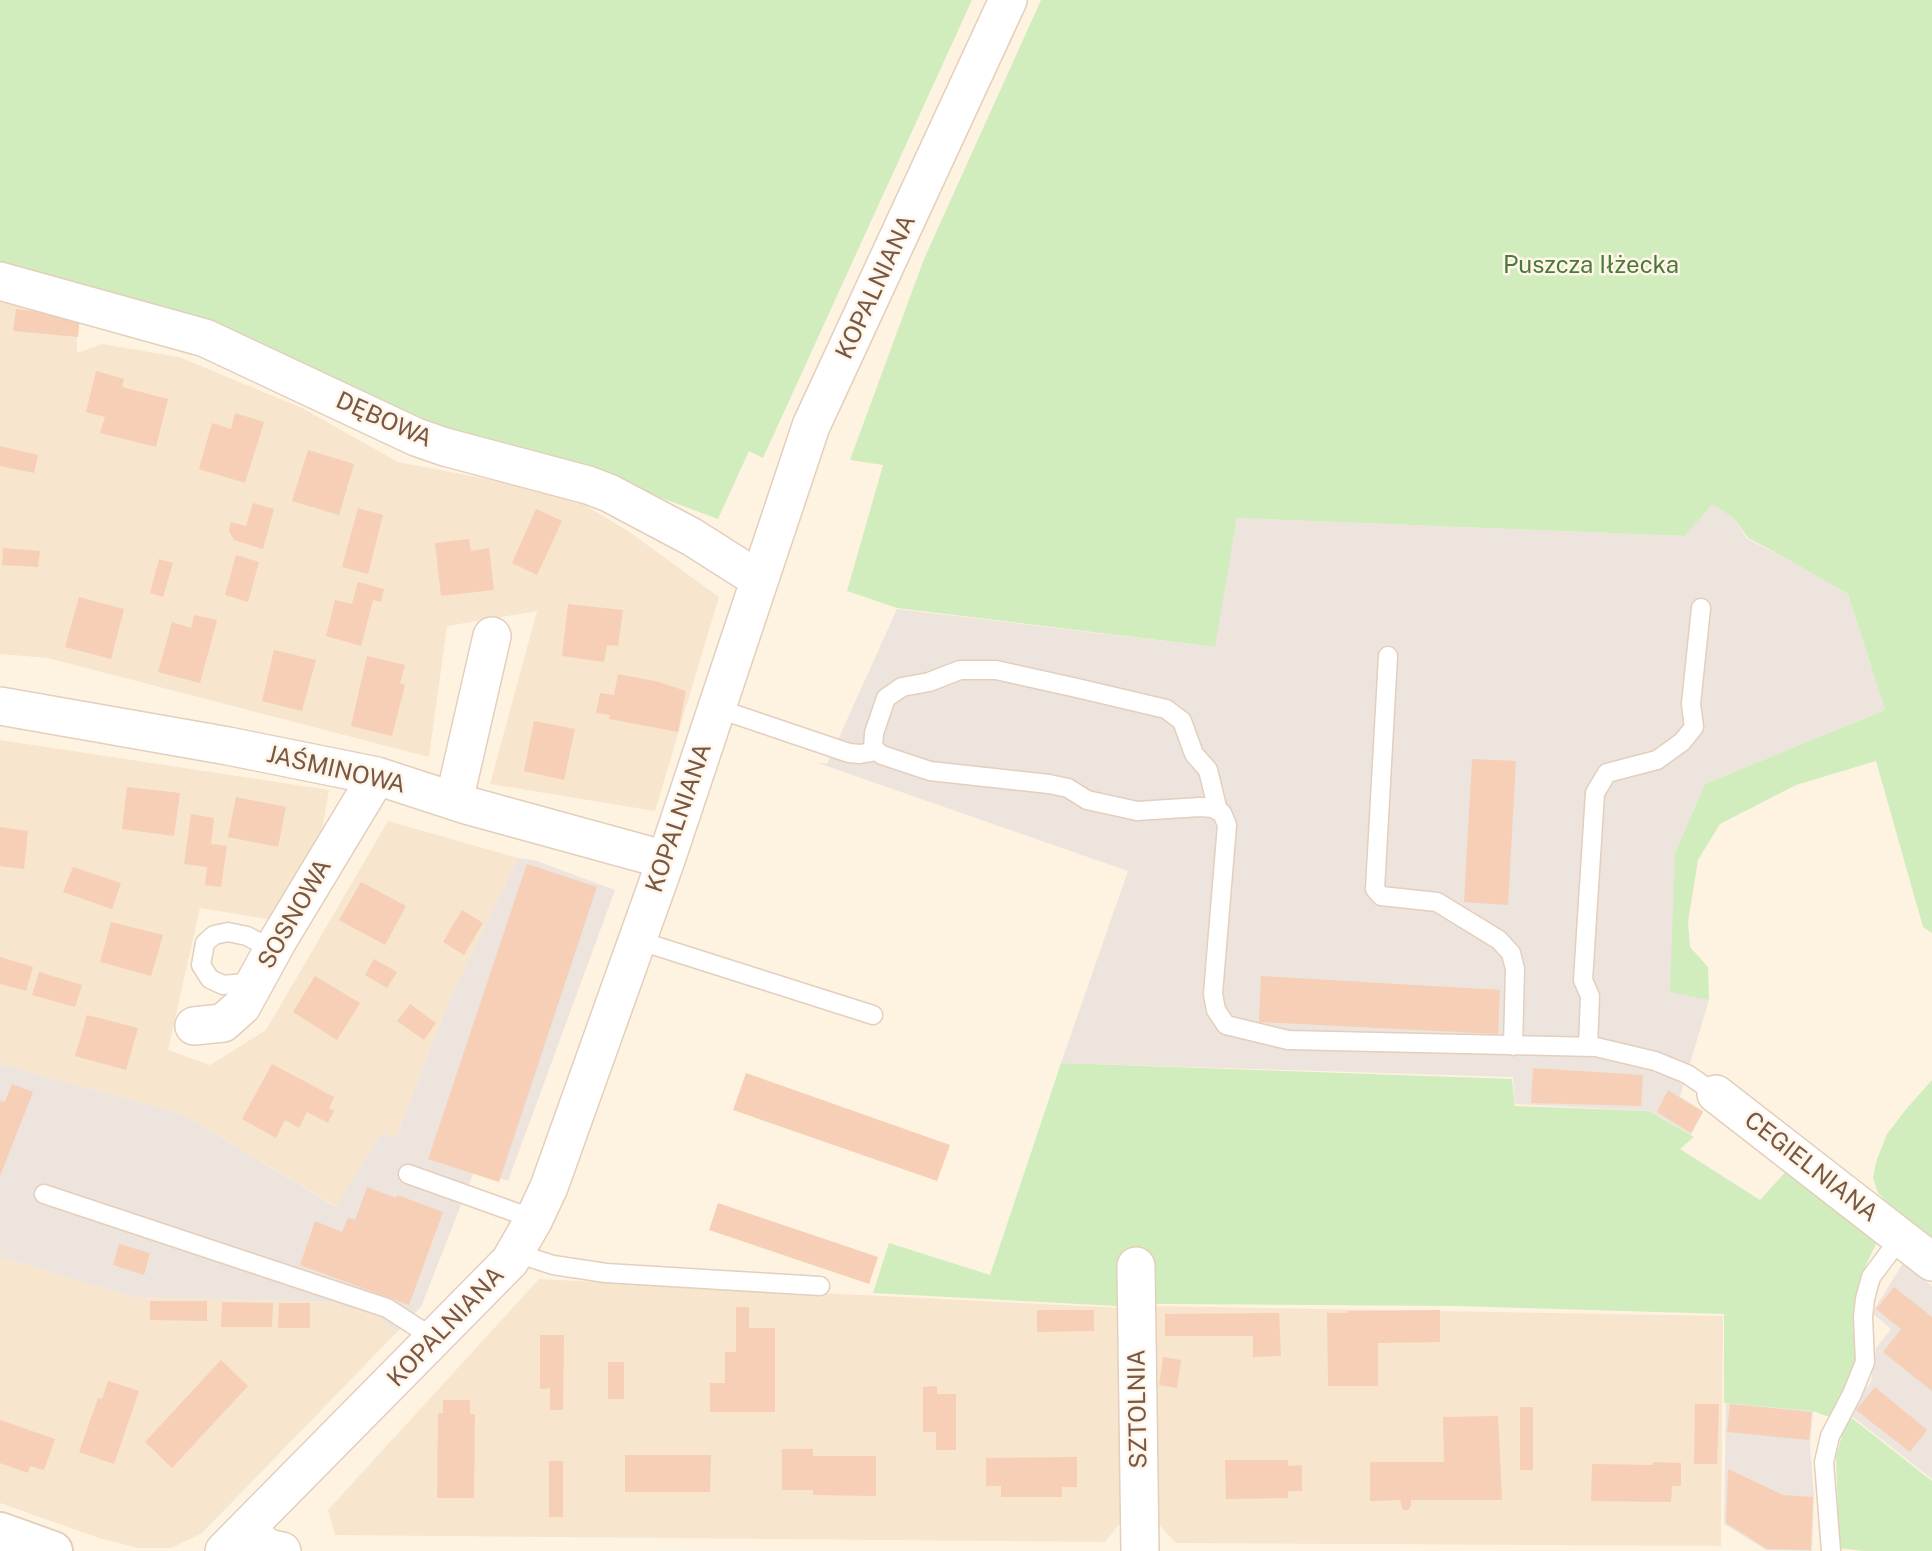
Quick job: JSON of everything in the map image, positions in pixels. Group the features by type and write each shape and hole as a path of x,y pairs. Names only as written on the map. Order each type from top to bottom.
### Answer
{"street":[{"name":"KOPALNIANA","path":"235,1541 516,1253 534,1219 549,1187 666,860 811,426 1008,0"},
{"name":"DĘBOWA","path":"0,281 205,338 416,437 609,493 692,537 758,579"},
{"path":"453,801 492,636"},
{"name":"JAŚMINOWA","path":"0,706 228,746 377,776 453,801 666,860"},
{"name":"SOSNOWA","path":"194,1026 214,1025 229,1018 242,1006 377,776"},
{"name":"CEGIELNIANA","path":"1702,1084 1932,1262"},
{"name":"SZTOLNIA","path":"1136,1266 1140,1551"},
{"path":"0,1532 53,1551"},
{"path":"235,1541 282,1551"}],"lane":[{"path":"1588,1047 1590,996 1583,980 1595,793 1607,773 1657,760 1682,742 1694,727 1691,704 1701,608"},
{"path":"1388,656 1375,889 1381,895 1437,902 1499,940 1511,953 1515,969 1513,1046"},
{"path":"1218,811 1200,807 1138,811 1087,800 1068,788 1049,784 930,771 877,751 873,748 874,733 886,698 902,687 929,682 960,670 996,670 1166,709 1182,721 1194,754 1208,770 1218,811 1227,825 1213,994 1216,1010 1226,1025 1288,1040 1588,1047 1636,1055 1702,1084"},
{"path":"716,708 849,753 877,751"},
{"path":"256,982 223,985 210,979 201,965 205,943 214,934 228,932 247,936 273,950"},
{"path":"637,940 873,1015"},
{"path":"408,1174 534,1219"},
{"path":"44,1194 387,1308 435,1339"},
{"path":"1831,1551 1824,1462 1830,1436 1852,1394 1864,1362 1863,1317 1871,1277 1901,1237"},
{"path":"516,1253 553,1265 606,1273 820,1286"}],"shaded area":[{"path":"0,297 77,319 77,353 102,344 179,357 302,408 398,462 566,494 628,531 719,597 655,811 490,784 537,611 447,626 429,757 48,658 0,654"},
{"path":"1712,503 1734,518 1747,539 1848,594 1885,710 1705,784 1675,853 1671,991 1709,1000 1680,1097 1703,1111 1691,1135 1650,1111 1515,1104 1513,1077 1061,1063 1128,871 815,762 827,764 897,609 1214,647 1237,518 1685,536"},
{"path":"0,740 329,790 320,841 273,920 200,908 168,1050 210,1065 266,1030 388,821 518,858 449,1001 396,1137 381,1133 337,1207 183,1114 0,1064"},
{"path":"518,858 534,860 615,890 508,1181 475,1169 421,1307 397,1332 375,1315 331,1302 132,1297 0,1257 0,1064 183,1114 336,1207 381,1133 396,1137 449,1001"},
{"path":"0,1257 132,1297 331,1302 375,1315 397,1332 202,1533 171,1548 139,1548 102,1539 0,1503"},
{"path":"1903,1263 1932,1286 1932,1479 1848,1413 1871,1382 1876,1348 1891,1329 1872,1313"},
{"path":"539,1279 1123,1308 1125,1517 1105,1542 335,1535 328,1510"},
{"path":"1151,1306 1723,1316 1721,1546 1176,1543 1151,1516"},
{"path":"1726,1403 1813,1411 1810,1446 1814,1496 1812,1551 1766,1550 1724,1524"}],"green space":[{"path":"0,0 972,0 763,458 749,451 718,519 605,477 496,448 390,405 0,264"},
{"name":"Puszcza Iłżecka","path":"1041,0 1932,0 1932,933 1923,927 1876,761 1796,785 1720,824 1698,860 1688,922 1690,947 1708,967 1709,1000 1670,992 1675,853 1705,784 1885,710 1848,594 1748,538 1734,518 1712,504 1685,536 1237,518 1215,647 897,608 847,591 883,465 850,460 924,259"},
{"path":"1061,1063 1512,1079 1515,1106 1649,1111 1694,1137 1680,1149 1760,1200 1789,1168 1878,1240 1866,1265 1862,1282 1857,1309 1855,1365 1847,1389 1829,1417 1813,1411 1724,1403 1724,1314 1456,1306 1140,1304 1135,1307 873,1293 889,1243 990,1275"},
{"path":"1932,1080 1932,1241 1878,1193 1873,1178 1887,1134"},
{"path":"1848,1415 1932,1481 1932,1551 1864,1551 1839,1548 1836,1456"}],"building":[{"path":"16,309 80,316 78,337 13,331"},
{"path":"96,371 124,379 122,387 168,399 156,447 100,433 105,417 86,412"},
{"path":"235,413 264,422 245,483 199,469 212,423 231,429"},
{"path":"0,446 38,455 34,473 0,466"},
{"path":"308,450 354,464 339,515 292,501"},
{"path":"253,503 274,509 263,549 234,540 229,531 231,522 246,526"},
{"path":"358,508 383,515 368,574 342,567"},
{"path":"536,509 562,521 537,575 512,563"},
{"path":"469,539 471,551 489,548 494,590 441,596 435,543"},
{"path":"3,548 40,551 38,567 2,565"},
{"path":"236,555 259,562 248,602 225,595"},
{"path":"159,559 173,563 163,597 150,593"},
{"path":"358,582 384,589 381,602 373,600 361,646 326,636 335,600 352,604"},
{"path":"79,597 124,609 111,659 65,647"},
{"path":"568,604 623,610 618,646 607,645 604,662 562,656"},
{"path":"194,615 217,620 200,683 158,672 172,622 191,628"},
{"path":"274,650 316,660 302,711 262,701"},
{"path":"367,656 405,665 400,683 405,685 392,736 351,726"},
{"path":"618,674 659,682 686,691 678,732 609,719 610,715 596,713 600,693 614,695"},
{"path":"534,721 575,729 564,780 524,771"},
{"path":"1472,759 1516,761 1508,905 1464,902"},
{"path":"127,787 180,793 174,836 122,829"},
{"path":"236,797 286,807 278,847 228,837"},
{"path":"191,814 214,818 211,844 227,846 221,887 205,885 207,867 184,864"},
{"path":"0,827 28,831 24,869 0,866"},
{"path":"527,864 597,887 499,1182 428,1159"},
{"path":"73,867 121,883 112,909 63,892"},
{"path":"361,882 406,906 385,945 339,920"},
{"path":"462,910 483,923 464,955 443,942"},
{"path":"111,922 163,935 151,976 100,962"},
{"path":"0,957 33,967 26,991 0,984"},
{"path":"374,959 397,972 387,988 365,975"},
{"path":"39,972 82,985 75,1007 32,995"},
{"path":"315,976 360,1003 337,1040 293,1012"},
{"path":"1261,976 1500,990 1498,1034 1259,1022"},
{"path":"410,1004 436,1023 424,1040 397,1021"},
{"path":"87,1015 138,1028 126,1070 75,1056"},
{"path":"272,1064 334,1097 329,1108 334,1111 328,1123 307,1112 299,1128 285,1120 276,1138 242,1119"},
{"path":"1533,1068 1643,1075 1641,1106 1531,1103"},
{"path":"746,1073 950,1145 937,1181 733,1110"},
{"path":"12,1084 33,1092 0,1176 0,1101 5,1102"},
{"path":"1668,1090 1703,1112 1691,1133 1657,1112"},
{"path":"367,1187 443,1212 409,1305 300,1265 315,1221 342,1232 348,1218 355,1220"},
{"path":"718,1203 878,1257 869,1284 709,1230"},
{"path":"119,1244 150,1253 144,1275 113,1265"},
{"path":"1894,1287 1932,1317 1932,1391 1883,1352 1901,1329 1876,1309"},
{"path":"150,1301 207,1301 207,1321 150,1320"},
{"path":"222,1302 273,1303 272,1327 221,1327"},
{"path":"279,1303 310,1303 310,1328 278,1328"},
{"path":"736,1307 749,1307 749,1328 775,1328 775,1412 710,1412 710,1383 725,1383 725,1352 736,1352"},
{"path":"1037,1310 1094,1310 1094,1331 1037,1332"},
{"path":"1440,1310 1440,1342 1378,1343 1378,1386 1328,1386 1327,1313"},
{"path":"1279,1313 1281,1356 1253,1357 1253,1336 1165,1336 1165,1314"},
{"path":"540,1335 564,1335 563,1410 550,1410 550,1388 540,1389"},
{"path":"1163,1357 1181,1360 1177,1388 1159,1385"},
{"path":"221,1360 248,1386 172,1468 145,1442"},
{"path":"608,1362 624,1362 624,1399 608,1399"},
{"path":"108,1381 139,1391 114,1464 79,1452 98,1398 102,1399"},
{"path":"937,1386 937,1394 956,1394 956,1450 936,1450 936,1432 923,1432 923,1387"},
{"path":"1875,1387 1927,1430 1910,1452 1856,1410"},
{"path":"443,1400 470,1400 470,1414 475,1414 474,1498 437,1498 438,1413 443,1413"},
{"path":"1695,1404 1719,1404 1717,1464 1694,1464"},
{"path":"1730,1404 1812,1412 1809,1440 1727,1432"},
{"path":"1520,1407 1533,1407 1533,1470 1520,1470"},
{"path":"1498,1416 1502,1500 1411,1500 1408,1510 1403,1510 1400,1500 1370,1501 1370,1462 1444,1462 1443,1417"},
{"path":"0,1420 55,1439 44,1470 30,1466 28,1473 0,1463"},
{"path":"782,1449 813,1449 813,1456 876,1456 876,1496 813,1495 813,1490 782,1490"},
{"path":"625,1455 711,1455 710,1492 625,1492"},
{"path":"1077,1457 1077,1487 1062,1487 1062,1497 1001,1497 1001,1486 986,1486 986,1458"},
{"path":"1225,1460 1288,1460 1288,1466 1302,1465 1302,1491 1288,1491 1288,1498 1226,1499"},
{"path":"549,1461 563,1461 563,1517 549,1517"},
{"path":"1653,1462 1681,1463 1681,1486 1672,1486 1671,1502 1591,1501 1592,1464 1653,1465"},
{"path":"1728,1469 1783,1495 1813,1497 1811,1550 1767,1549 1726,1523"}]}
